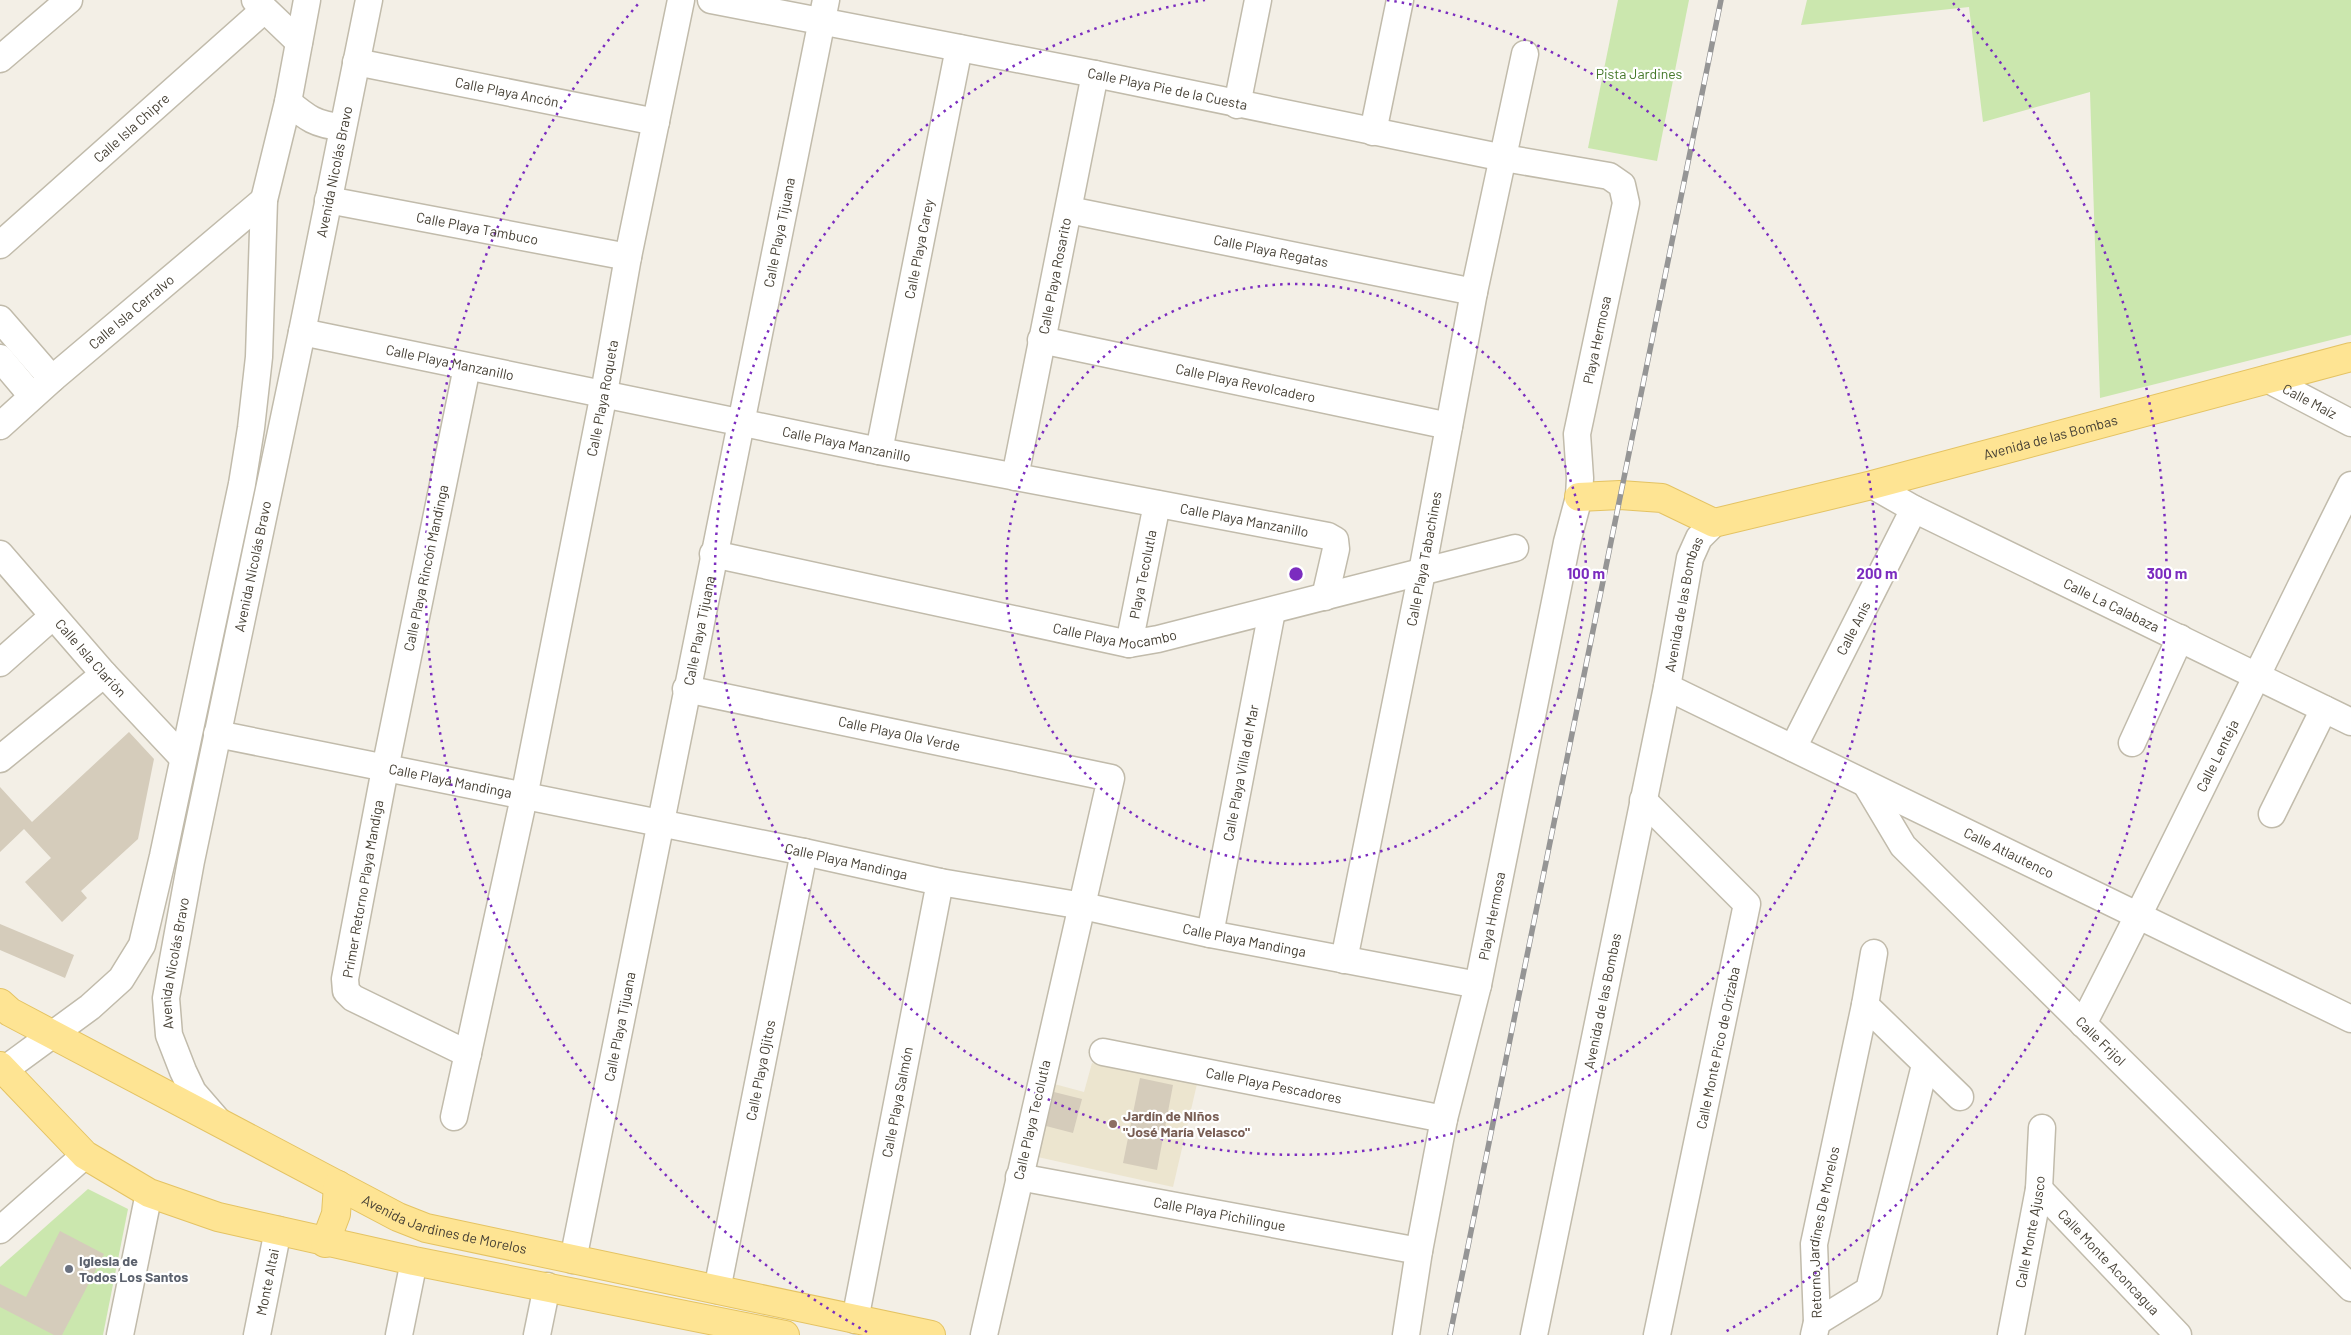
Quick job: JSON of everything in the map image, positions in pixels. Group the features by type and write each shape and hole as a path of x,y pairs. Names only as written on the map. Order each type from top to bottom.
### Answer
{"main road":[{"name":"Avenida de las Bombas","path":"1714,523 1872,485 2351,357"},
{"path":"1579,497 1620,495 1662,498 1714,523"},
{"name":"Avenida Jardines de Morelos","path":"0,1003 10,1012 220,1123 398,1217 426,1228 931,1335"},
{"path":"2,1068 85,1155 150,1193 218,1217 278,1230 324,1243 548,1286 785,1335"},
{"path":"324,1243 336,1214 338,1185"}],"street":[{"path":"0,59 69,0"},
{"name":"Avenida Nicolás Bravo","path":"2,1068 90,1007 121,979 142,945 163,856 242,484 251,428 259,356 264,200 288,102 307,0"},
{"name":"Avenida Nicolás Bravo","path":"220,1123 193,1092 168,1035 166,998 191,860 369,0"},
{"name":"Calle Playa Roqueta","path":"524,797 604,394 628,257 681,0"},
{"name":"Calle Playa Pie de la Cuesta","path":"711,0 824,11 959,48 1504,158 1609,176 1622,185"},
{"path":"1237,105 1258,0"},
{"path":"1373,132 1400,0"},
{"path":"259,5 299,42"},
{"name":"Calle Isla Chipre","path":"0,245 259,5"},
{"name":"Calle Playa Tijuana","path":"573,1260 713,554 824,11"},
{"name":"Calle Playa Carey","path":"879,451 959,48"},
{"name":"Calle Playa Tabachines","path":"1344,960 1422,572 1474,292 1525,54"},
{"name":"Calle Playa Ancón","path":"356,62 656,122"},
{"name":"Calle Playa Rosarito","path":"1016,477 1041,340 1069,210 1095,74"},
{"path":"288,102 307,118 323,126 342,127"},
{"name":"Playa Hermosa","path":"1406,1335 1419,1251 1444,1119 1478,985 1567,542 1579,497 1578,434 1626,203 1622,185"},
{"name":"Calle Isla Cerralvo","path":"0,426 32,396 264,200"},
{"name":"Calle Playa Tambuco","path":"328,200 628,257"},
{"name":"Calle Playa Regatas","path":"1069,210 1474,292"},
{"path":"0,319 52,379"},
{"name":"Calle Playa Revolcadero","path":"1041,340 1449,426"},
{"path":"259,356 277,359 299,343"},
{"name":"Calle Playa Manzanillo","path":"299,343 467,367 741,421 879,451 1328,536 1335,540 1336,548 1325,597"},
{"path":"0,358 32,396"},
{"name":"Calle Playa Rincón Mandinga","path":"386,769 467,367"},
{"name":"Calle Maíz","path":"2267,379 2351,423"},
{"name":"Calle La Calabaza","path":"1872,485 1914,509 2351,722"},
{"name":"Calle Lenteja","path":"2083,1024 2139,916 2255,675 2351,486"},
{"name":"Playa Tecolutla","path":"1129,644 1157,504"},
{"name":"Calle Anís","path":"1793,748 1914,509"},
{"name":"Avenida de las Bombas","path":"1534,1335 1666,687 1690,558 1699,538 1714,523"},
{"name":"Calle Playa Mocambo","path":"713,554 1129,644 1158,639 1272,611 1514,548"},
{"name":"Calle Isla Clarión","path":"0,554 104,674 183,758"},
{"name":"Calle Playa Villa del Mar","path":"1210,934 1272,611"},
{"path":"0,663 53,616"},
{"path":"2132,743 2180,638"},
{"path":"0,758 104,674"},
{"name":"Calle Atlautenco","path":"1666,687 1930,813 2351,1019"},
{"name":"Calle Playa Ola Verde","path":"686,689 1111,778 1083,906"},
{"path":"2272,814 2324,709"},
{"name":"Calle Playa Mandinga","path":"217,734 804,852 940,882 1083,906 1210,934 1478,985"},
{"name":"Primer Retorno Playa Mandiga","path":"386,769 345,979 346,991 353,998 468,1054"},
{"name":"Calle Frijol","path":"1866,784 1903,846 2351,1288"},
{"path":"454,1117 524,797"},
{"name":"Calle Monte Pico de Orizaba","path":"1643,800 1747,904 1657,1335"},
{"name":"Calle Playa Ojitos","path":"717,1290 804,852"},
{"path":"163,856 191,860"},
{"name":"Calle Playa Salmón","path":"855,1320 940,882"},
{"name":"Calle Playa Tecolutla","path":"984,1335 1083,906"},
{"name":"Retorno Jardines De Morelos","path":"1815,1328 1814,1244 1865,1005 1874,953"},
{"path":"1865,1005 1960,1097"},
{"name":"Calle Playa Pescadores","path":"1103,1052 1444,1119"},
{"name":"Retorno Jardines De Morelos","path":"1815,1328 1868,1290 1925,1065"},
{"name":"Calle Monte Ajusco","path":"2011,1335 2039,1189 2042,1128"},
{"path":"0,1230 85,1155"},
{"name":"Calle Playa Pichilingue","path":"1019,1177 1419,1251"},
{"name":"Calle Monte Aconcagua","path":"2039,1189 2154,1324 2178,1335"},
{"path":"120,1335 150,1193"},
{"name":"Monte Altai","path":"257,1335 278,1230"},
{"path":"399,1335 414,1261"},
{"path":"536,1335 548,1286"}],"shaded area":[{"name":"Jardín de Niños \"José María Velasco\"","path":"1092,1063 1197,1084 1173,1187 1033,1156 1047,1082 1084,1092"}],"green space":[{"name":"Pista Jardines","path":"1618,0 1689,0 1657,161 1588,148"},
{"path":"1807,0 2351,0 2351,335 2100,398 2090,92 1983,122 1969,7 1801,25"},
{"path":"88,1189 128,1209 103,1335 0,1335 0,1267"}],"building":[{"path":"129,732 154,759 138,839 81,891 87,898 62,922 25,882 51,858 24,829 0,852 0,787 32,822"},
{"path":"0,924 74,955 65,978 0,950"},
{"path":"1140,1078 1173,1085 1157,1170 1123,1163"},
{"path":"1054,1092 1082,1099 1073,1133 1046,1126"},
{"name":"Iglesia de Todos Los Santos","path":"60,1231 104,1254 62,1335 54,1335 0,1307 0,1284 26,1297"}],"railway":[{"path":"1450,1335 1721,0"}],"place":[{"name":"Jardín de Niños \"José María Velasco\"","path":"1113,1124"},
{"name":"Iglesia de Todos Los Santos","path":"69,1269"}]}
